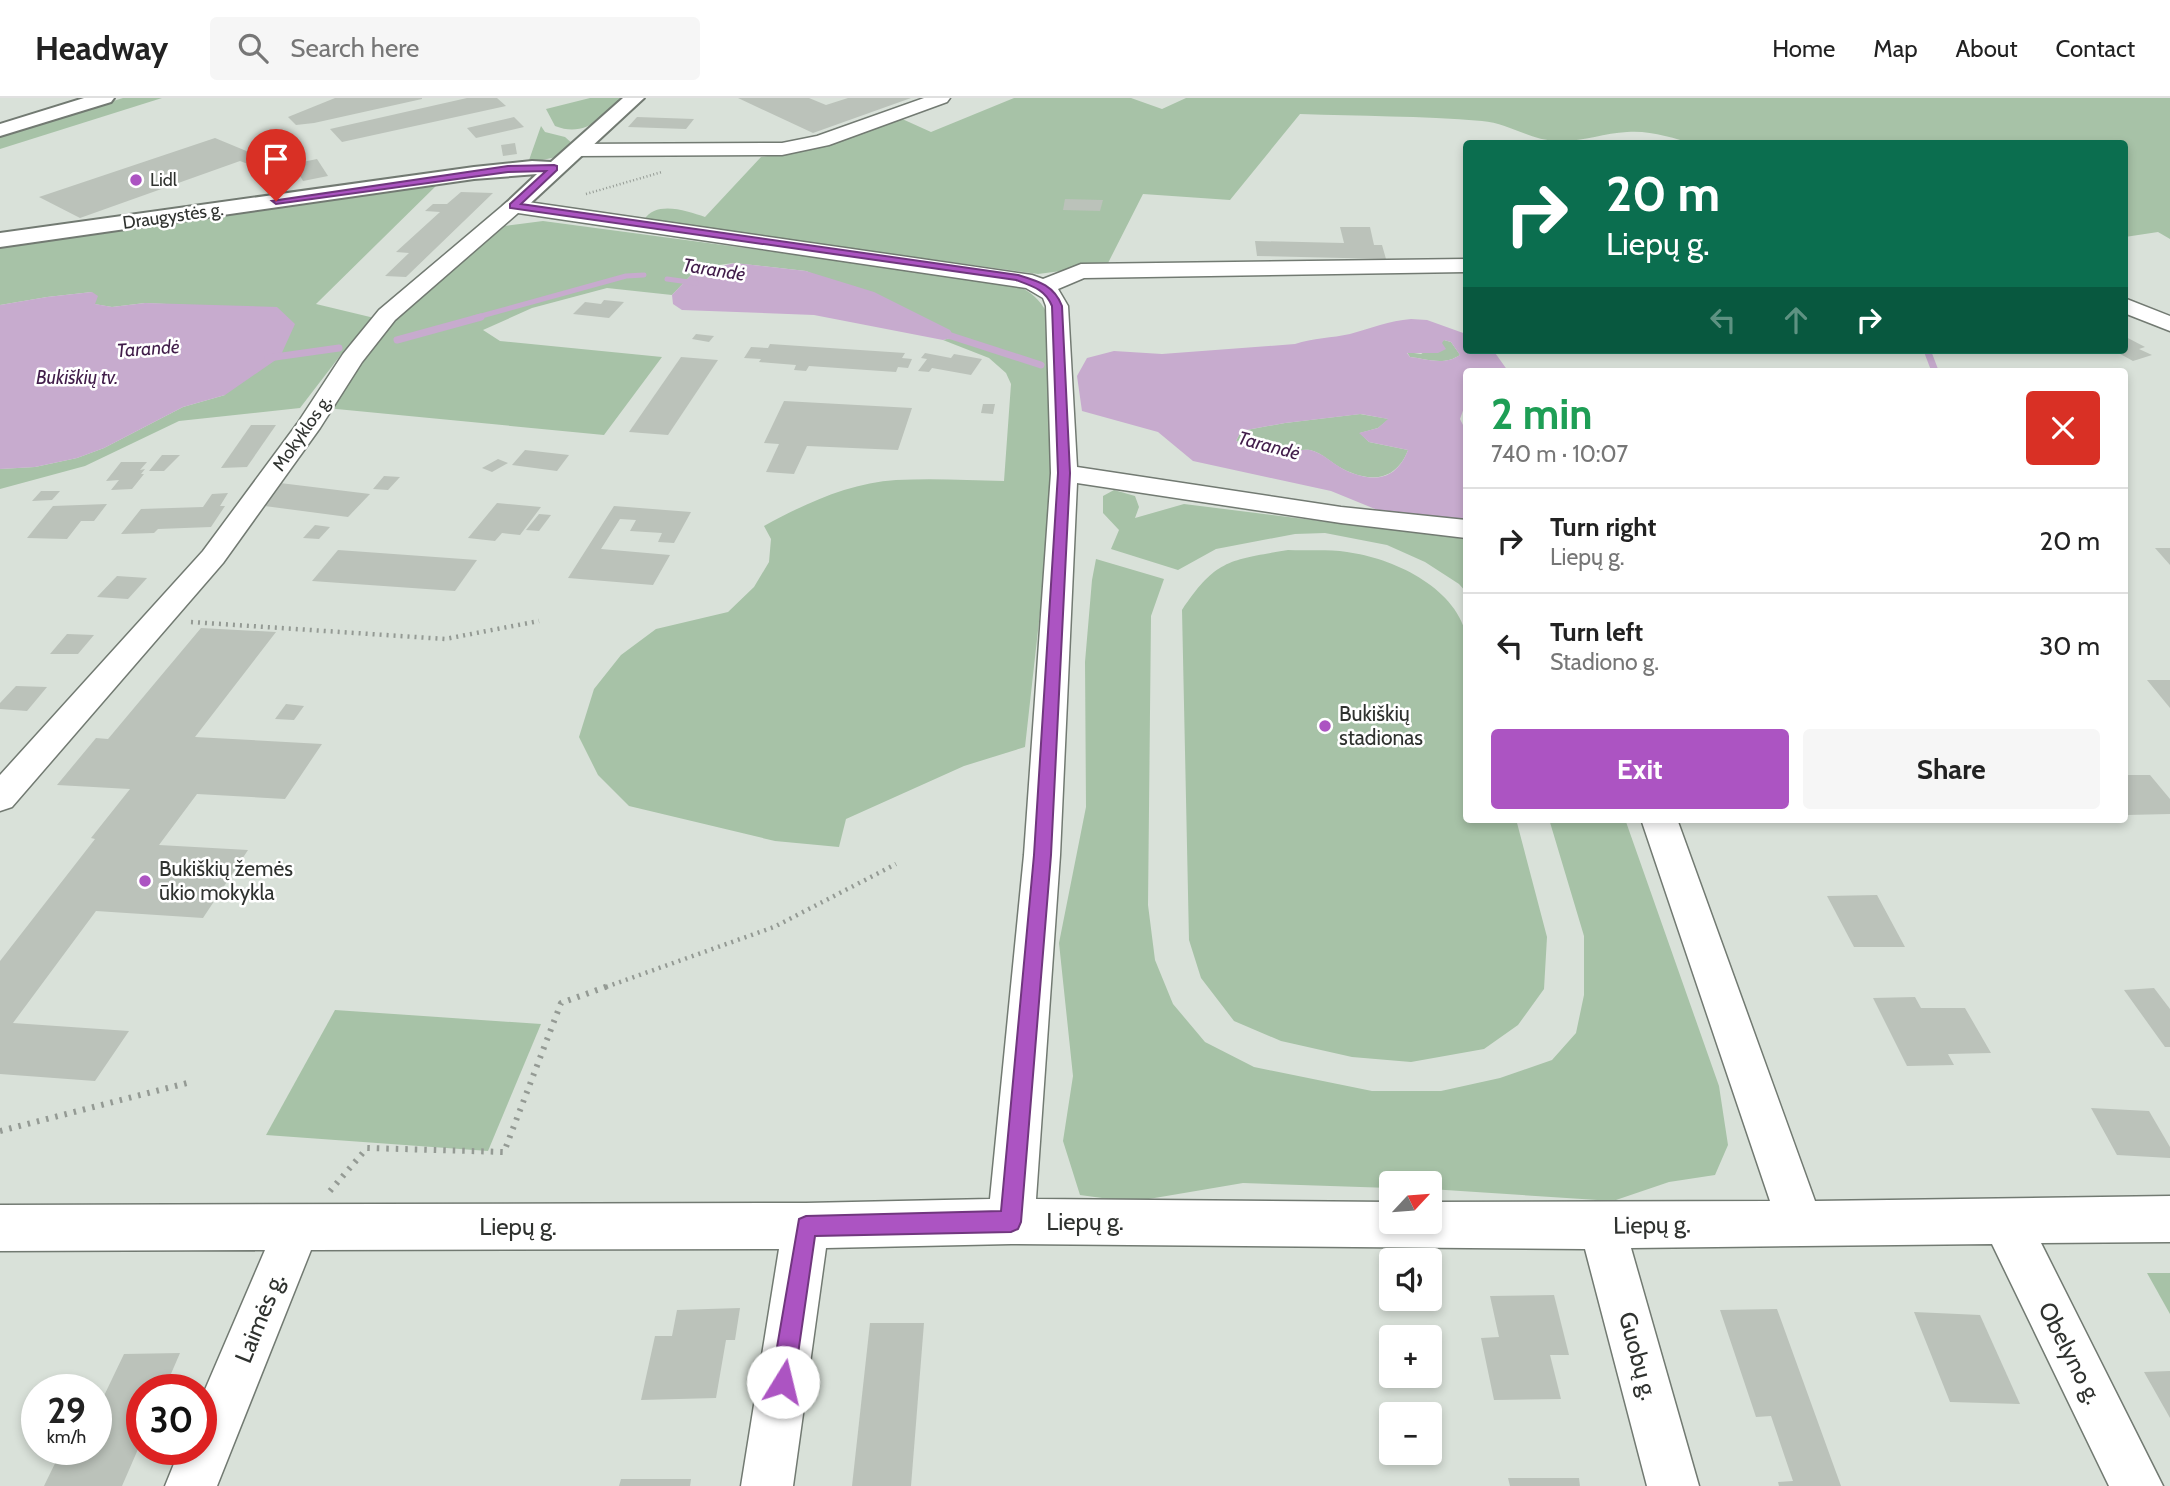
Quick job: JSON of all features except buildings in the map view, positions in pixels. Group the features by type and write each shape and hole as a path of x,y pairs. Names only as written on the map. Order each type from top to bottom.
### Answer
{"main road":[{"path":"0,113 49,98"},
{"path":"0,130 104,98"},
{"name":"Mokyklos g.","path":"524,207 554,168 634,98"},
{"name":"Draugystės g.","path":"0,240 474,173 532,167 554,168"}],"street":[{"path":"576,150 782,149 822,141 941,98"},
{"path":"524,207 1018,278 1043,287 1053,295 1057,306 1064,473 1042,855 1011,1222"},
{"name":"Mokyklos g.","path":"0,798 159,620 225,541 307,428 352,359 387,315 524,207"},
{"path":"1043,287 1081,271 1463,265"},
{"path":"2128,307 2170,324"},
{"path":"1064,473 1341,515 1463,528"},
{"path":"1660,823 1800,1222"},
{"name":"Obelyno g.","path":"2004,1219 2137,1486"},
{"name":"Liepų g.","path":"0,1228 806,1226 1011,1222 1602,1226 2170,1219"},
{"path":"767,1486 806,1226"},
{"name":"Guobų g.","path":"1602,1226 1673,1486"},
{"name":"Laimės g.","path":"191,1486 297,1228"}],"path":[{"path":"524,207 674,169"},
{"path":"159,620 446,639 539,621"},
{"path":"297,1228 367,1148 504,1152 561,1003 774,927 896,864"},
{"path":"0,1131 191,1082"}],"green space":[{"path":"123,98 162,98 0,149 0,136"},
{"path":"590,98 624,98 593,124 575,129 555,126 546,109"},
{"path":"1014,98 1131,98 1162,109 1186,98 2170,98 2170,239 2158,232 2128,237 2128,140 1680,140 1636,132 1576,140 1548,140 1492,122 1300,114 1230,200 1143,194 1107,265 1038,274 644,220 656,210 664,209 681,210 705,217 761,157 806,151 900,118 931,132"},
{"path":"541,126 545,132 565,137 574,145 561,156 528,163"},
{"path":"440,182 316,304 391,322 505,226 543,221 1014,284 1037,299 1047,313 1053,496 1025,747 964,766 846,819 839,847 775,841 629,806 598,775 579,737 594,689 621,655 656,629 728,612 754,587 769,562 771,539 764,526 827,496 861,485 923,479 1004,481 1011,384 1006,373 989,358 943,340 954,337 806,271 734,263 711,266 694,272 672,295 607,288 532,308 483,330 500,341 662,357 604,435 326,408 365,351 343,352 300,408 179,421 85,466 0,489 0,469 35,467 77,458 104,448 183,407 225,395 187,305 145,303 112,307 94,304 92,292 0,305 0,246"},
{"path":"1444,340 1451,342 1460,355 1435,361 1410,357 1407,352 1421,354"},
{"path":"1360,414 1389,419 1378,428 1360,433 1369,442 1408,450 1397,468 1390,473 1363,476 1343,469 1310,450 1276,450 1236,441 1241,431"},
{"path":"1114,490 1135,496 1139,507 1135,518 1184,504 1463,539 1463,589 1425,562 1387,545 1325,533 1295,534 1216,549 1178,570 1111,549 1119,530 1103,513 1103,496"},
{"name":"Bukiškių stadionas","path":"1288,550 1365,555 1419,577 1449,602 1459,617 1463,627 1463,823 1517,823 1547,937 1544,989 1518,1025 1484,1049 1411,1062 1352,1057 1281,1041 1234,1021 1201,978 1189,940 1182,610 1215,571 1252,556"},
{"path":"1096,559 1164,579 1151,616 1148,905 1155,960 1173,1004 1205,1042 1254,1067 1372,1091 1441,1091 1500,1078 1552,1060 1576,1033 1584,995 1584,936 1550,823 1626,823 1719,1086 1728,1145 1715,1175 1669,1182 1613,1201 1442,1190 1442,1171 1379,1171 1379,1188 1243,1183 1131,1202 1080,1195 1063,1141 1073,1076 1059,943 1086,807 1085,662"},
{"path":"335,1010 541,1024 488,1151 266,1135"},
{"path":"2147,1273 2170,1273 2170,1314"}],"water":[{"path":"735,263 806,271 874,292 950,330 954,337 943,340 814,315 682,310 673,304 672,295 694,272"},
{"name":"Bukiškių tv.","path":"92,292 98,296 95,304 112,307 145,303 277,307 295,324 280,357 225,395 183,407 104,448 77,458 35,467 0,469 0,305"},
{"path":"1411,319 1427,320 1463,333 1463,354 1496,354 1506,368 1463,368 1463,410 1460,419 1463,425 1463,519 1433,520 1380,511 1331,491 1193,461 1158,432 1082,411 1077,376 1087,358 1114,351 1162,354 1295,344 1350,334","holes":["1444,340 1451,342 1460,355 1448,360 1410,357 1407,353 1438,353 1446,349 1442,343","1361,414 1388,419 1378,428 1359,433 1369,442 1408,450 1397,468 1382,477 1353,474 1315,451 1268,449 1236,441 1241,431 1285,423"]}],"waterway":[{"name":"Tarandė","path":"474,318 626,276 644,275"},
{"name":"Tarandė","path":"667,279 696,283"},
{"name":"Tarandė","path":"397,340 481,317"},
{"name":"Tarandė","path":"942,333 1041,365"},
{"name":"Tarandė","path":"268,358 339,348"},
{"name":"Tarandė","path":"1929,354 1934,368"}],"place":[{"name":"Lidl","path":"136,180"},
{"name":"Bukiškių stadionas","path":"1325,726"},
{"name":"Bukiškių žemės ūkio mokykla","path":"145,881"}],"route":[{"path":"276,201 508,169 554,168 514,206 1018,278 1043,287 1053,295 1057,306 1060,348 1064,473 1042,855 1011,1222 806,1226 783,1382"}]}
